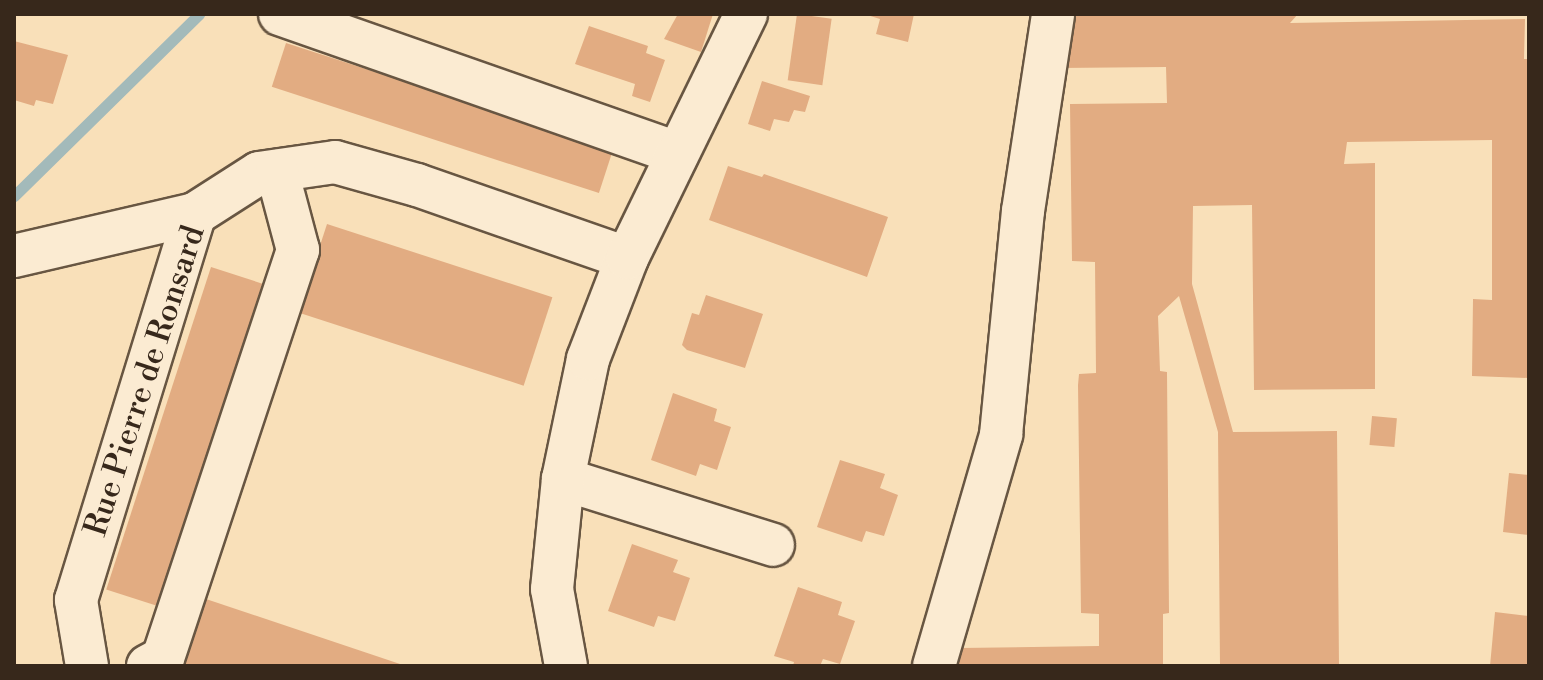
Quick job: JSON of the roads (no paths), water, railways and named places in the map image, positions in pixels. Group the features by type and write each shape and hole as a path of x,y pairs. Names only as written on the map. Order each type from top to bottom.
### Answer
{"street":[{"path":"280,14 677,153"},
{"path":"566,666 552,589 563,479 588,359 627,258 746,14"},
{"path":"934,666 1001,435 1023,211 1053,14"},
{"name":"Rue Pierre de Ronsard","path":"87,666 76,600 195,214 259,173 335,162 417,185 627,258"},
{"path":"148,666 163,658 298,250 277,171"},
{"path":"14,256 195,214"},
{"path":"563,479 773,545"}],"waterway":[{"path":"14,196 199,14"}]}
